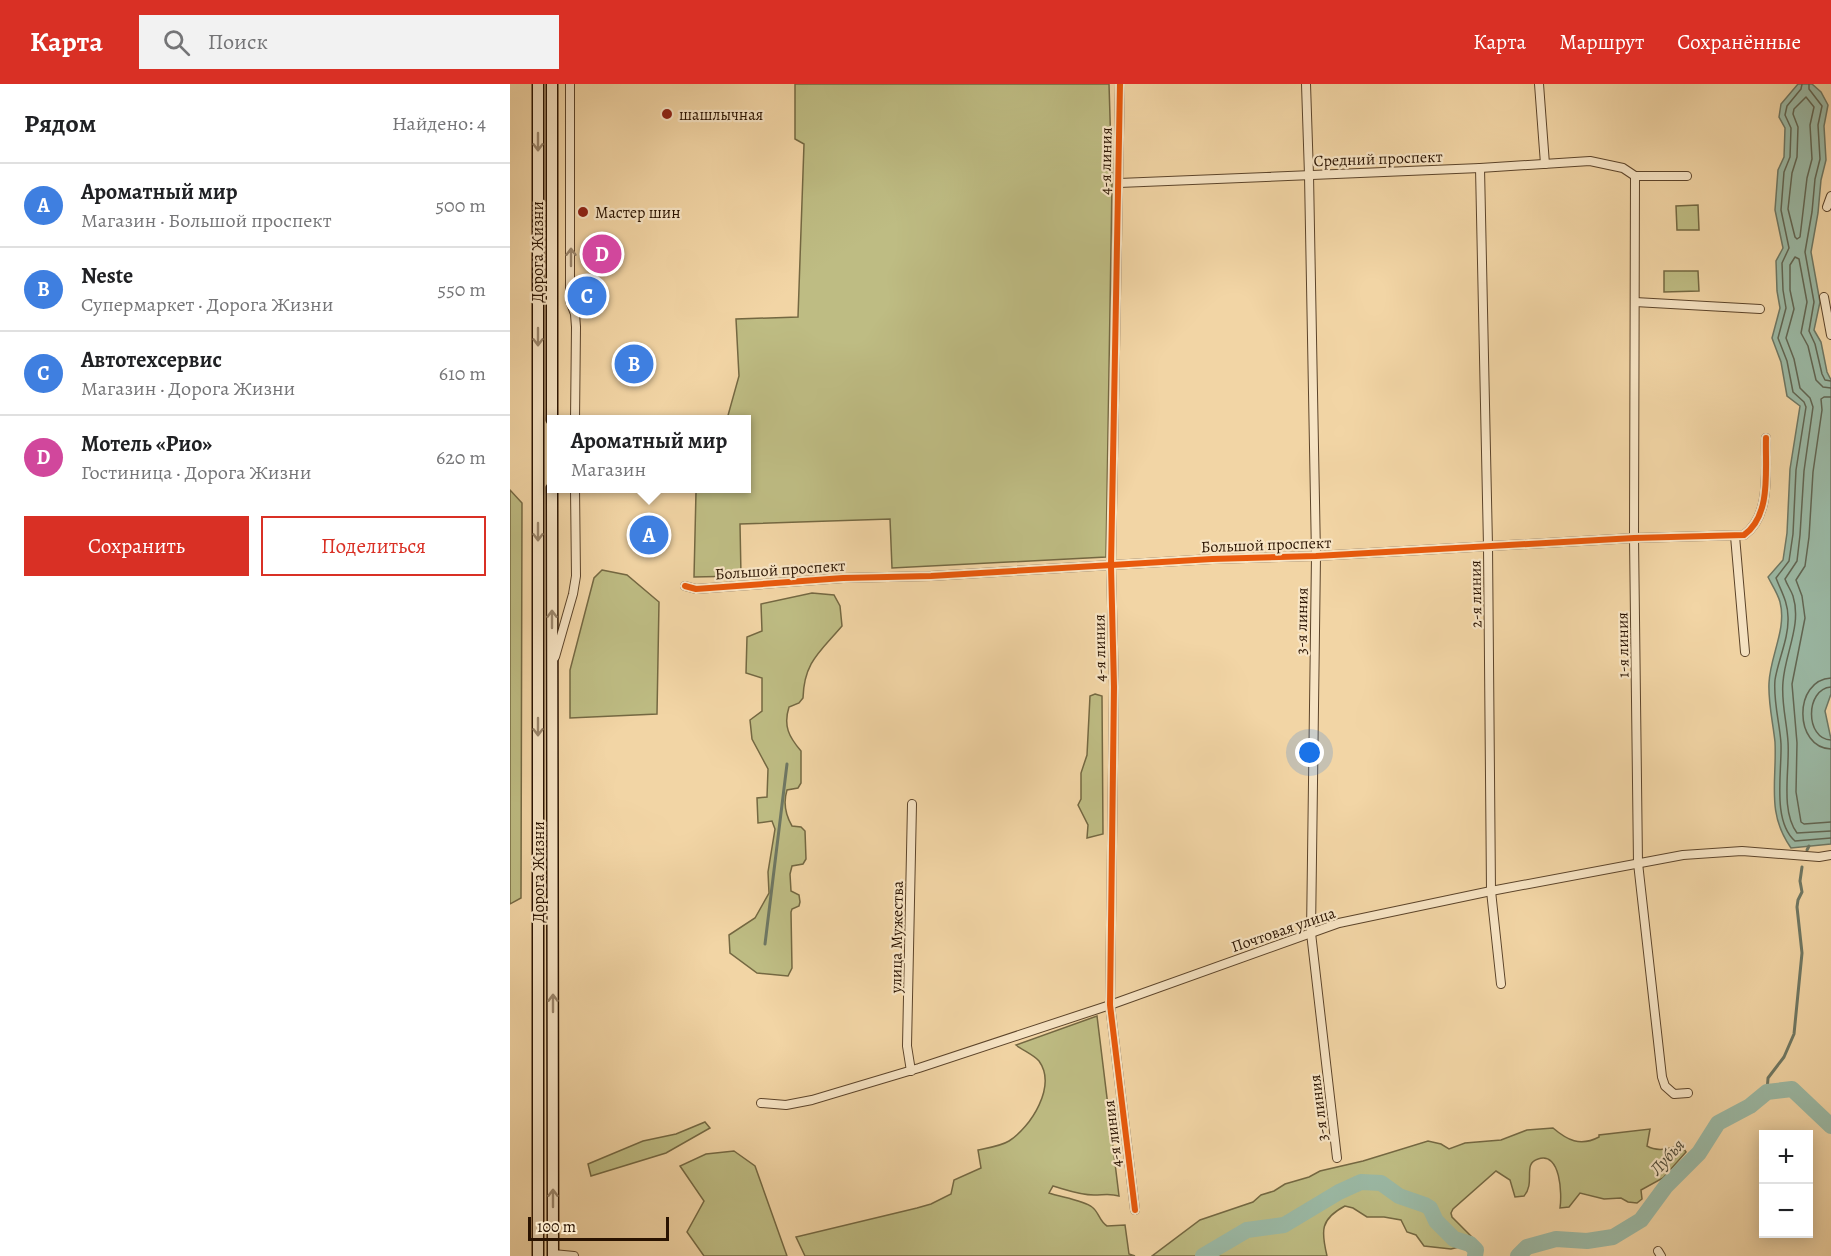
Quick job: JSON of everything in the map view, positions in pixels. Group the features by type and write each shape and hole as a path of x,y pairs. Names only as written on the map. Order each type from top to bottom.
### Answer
{"main road":[{"name":"Дорога Жизни","path":"538,84 538,1256"},
{"name":"Дорога Жизни","path":"552,84 552,415"},
{"name":"Дорога Жизни","path":"552,493 553,1255"}],"street":[{"path":"570,84 570,300 575,314 576,327 575,415"},
{"name":"4-я линия","path":"1119,84 1111,566 1114,687 1110,1005 1134,1209"},
{"name":"3-я линия","path":"1306,84 1316,556 1311,933 1337,1158"},
{"path":"1539,84 1545,164"},
{"name":"Средний проспект","path":"1119,183 1480,168 1590,161 1623,168 1635,176"},
{"name":"2-я линия","path":"1480,168 1488,546 1491,891 1501,984"},
{"path":"1635,176 1688,176"},
{"name":"1-я линия","path":"1635,176 1634,538 1638,863 1662,1077 1665,1086 1674,1094 1688,1093"},
{"path":"1827,207 1831,196"},
{"path":"1824,297 1831,335"},
{"path":"1635,302 1760,309"},
{"path":"1745,652 1735,536 1744,535 1750,531 1756,526 1760,516 1764,497 1766,438"},
{"path":"552,667 576,576 575,493"},
{"name":"Большой проспект","path":"685,586 696,589 843,578 931,576 1212,559 1316,556 1634,538 1735,536"},
{"name":"улица Мужества","path":"911,1071 907,1046 912,804"},
{"name":"Почтовая улица","path":"761,1103 786,1105 812,1100 911,1071 1110,1005 1339,923 1638,863 1712,852 1742,851 1819,857 1831,855"},
{"path":"553,1255 574,1256"}],"shaded area":[{"path":"795,84 1109,84 1112,183 1106,557 892,568 890,519 740,524 741,576 694,577 696,493 751,493 751,415 728,415 739,376 736,319 798,317 804,144 795,139"},
{"path":"1698,205 1699,230 1677,230 1676,206"},
{"path":"1664,271 1698,271 1699,291 1664,292"},
{"path":"510,490 522,503 521,898 510,904"},
{"path":"602,570 627,575 659,602 657,714 570,718 570,670 594,578"},
{"path":"812,593 834,595 840,606 842,626 810,666 806,675 803,698 799,703 789,707 787,714 788,731 801,751 801,783 798,788 787,790 785,808 792,826 801,827 805,831 806,859 803,864 792,866 790,874 791,891 799,895 800,902 799,906 791,912 792,968 788,976 757,973 730,953 729,935 755,918 769,893 768,872 775,829 772,821 758,823 757,798 767,797 768,769 752,739 750,720 762,711 762,678 746,673 747,637 762,631 761,604"},
{"path":"1095,694 1102,696 1103,834 1087,838 1088,825 1078,805 1081,799 1081,773 1087,755 1090,696"},
{"path":"1097,1016 1119,1196 1084,1194 1053,1186 1049,1193 1088,1205 1107,1226 1125,1225 1129,1254 1135,1256 805,1256 796,1237 917,1208 951,1194 954,1180 981,1168 978,1150 1009,1141 1026,1126 1039,1105 1045,1082 1044,1071 1037,1059 1016,1045"},
{"path":"705,1122 710,1128 666,1153 591,1176 588,1164 643,1141 676,1134"},
{"path":"1553,1128 1563,1136 1580,1142 1592,1140 1599,1135 1650,1129 1647,1146 1663,1149 1681,1145 1686,1152 1663,1178 1641,1190 1642,1199 1637,1203 1621,1198 1604,1199 1580,1193 1569,1207 1560,1208 1561,1194 1556,1168 1546,1158 1533,1161 1529,1185 1524,1196 1515,1197 1510,1180 1496,1171 1451,1213 1452,1217 1478,1243 1480,1256 1472,1256 1470,1251 1463,1246 1451,1249 1424,1246 1416,1235 1407,1232 1401,1220 1367,1217 1345,1206 1331,1216 1324,1226 1327,1256 1152,1256 1200,1220 1253,1202 1261,1195 1320,1171 1363,1161 1428,1141 1441,1144 1449,1149 1465,1143 1501,1140 1527,1130"},
{"path":"734,1151 755,1166 787,1256 704,1256 687,1232 704,1201 680,1166 706,1154"}],"water":[{"path":"1798,84 1812,84 1821,92 1828,105 1824,126 1826,160 1811,252 1820,302 1814,330 1821,342 1827,372 1831,380 1831,694 1825,711 1831,739 1831,844 1791,848 1783,835 1775,809 1775,742 1769,683 1782,612 1779,599 1768,577 1783,560 1787,533 1790,469 1800,406 1787,396 1781,362 1772,338 1780,308 1776,261 1783,248 1775,210 1778,170 1784,157 1785,128 1779,117 1781,104"}],"waterway":[{"path":"765,944 787,764"},
{"path":"1807,850 1809,846"},
{"path":"1767,1092 1768,1078 1784,1057 1794,1034 1802,953 1797,907 1802,892 1800,881 1802,867"},
{"name":"Лубья","path":"1518,1256 1527,1247 1556,1239 1587,1241 1613,1237 1641,1220 1666,1186 1699,1153 1718,1123 1750,1106 1767,1092 1792,1089 1831,1126"},
{"name":"Лубья","path":"1203,1256 1247,1230 1284,1225 1339,1192 1361,1182 1381,1183 1399,1196 1430,1208 1436,1221 1454,1239 1470,1244 1476,1250 1475,1256"}],"cycle path":[{"path":"1120,84 1111,566 1114,687 1110,1005 1135,1210"},
{"path":"685,586 696,589 843,578 931,576 1212,559 1316,556 1634,538 1744,535 1753,526 1763,504 1766,438"}],"place":[{"name":"шашлычная","path":"667,114"},
{"name":"Мастер шин","path":"583,212"},
{"name":"Мотель «Рио»","path":"602,254"},
{"name":"Автотехсервис","path":"587,296"},
{"name":"Neste","path":"634,364"},
{"name":"Ароматный мир","path":"649,535"}]}
